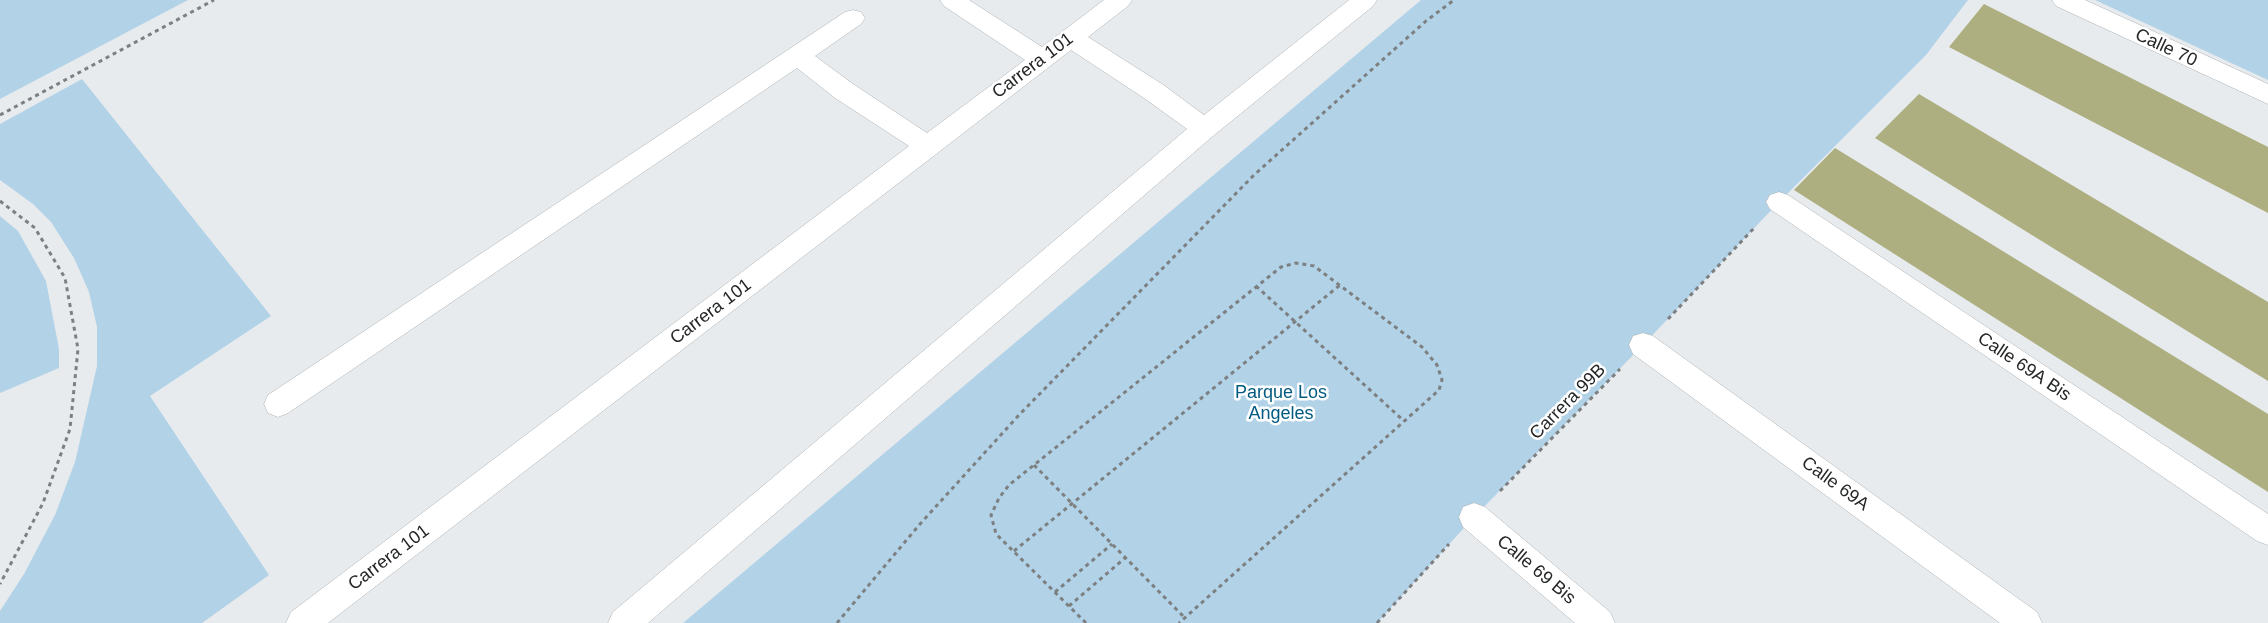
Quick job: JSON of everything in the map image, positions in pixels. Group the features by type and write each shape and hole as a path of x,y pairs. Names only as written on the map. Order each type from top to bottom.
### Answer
{"street":[{"path":"952,0 1042,58"},
{"name":"Carrera 101","path":"302,623 1120,0"},
{"path":"624,623 1204,129 1365,0"},
{"name":"Calle 70","path":"2064,0 2268,95"},
{"path":"278,404 853,18"},
{"path":"1071,38 1153,91 1204,129"},
{"path":"798,56 844,91 928,146"},
{"name":"Calle 69A Bis","path":"1779,202 2268,531"},
{"name":"Calle 69A","path":"1643,345 2026,623"},
{"name":"Calle 69 Bis","path":"1474,517 1598,623"}],"path":[{"path":"0,115 214,0"},
{"path":"837,623 920,524 1013,422 1254,175 1426,21 1454,0"},
{"path":"0,201 35,228 64,278 78,349 70,429 43,503 0,584"},
{"name":"Carrera 99B","path":"1376,623 1474,517 1643,345 1779,202"},
{"path":"1086,623 996,534 992,515 998,498 1009,485 1281,267 1296,263 1314,266 1422,347 1436,365 1442,380 1439,390 1179,623"},
{"path":"1014,551 1340,285"},
{"path":"1256,286 1404,421"},
{"path":"1034,465 1185,618"},
{"path":"1055,592 1112,544"},
{"path":"1069,606 1125,558"}],"green space":[{"path":"0,0 188,0 0,99"},
{"name":"Parque Los Angeles","path":"1421,0 1968,0 1926,55 1779,202 1643,345 1474,517 1377,623 683,623"},
{"path":"2095,0 2268,0 2268,80"},
{"path":"82,79 271,316 150,396 269,575 202,623 0,623 0,611 24,574 55,515 75,462 97,366 97,327 89,292 74,258 51,222 33,204 0,180 0,124"},
{"path":"0,216 18,231 46,281 59,349 59,368 0,393"}],"building":[{"path":"1984,4 2268,147 2268,213 1949,47"},
{"path":"1919,94 2268,302 2268,381 1875,138"},
{"path":"1835,148 2268,414 2268,492 1794,190"}]}
